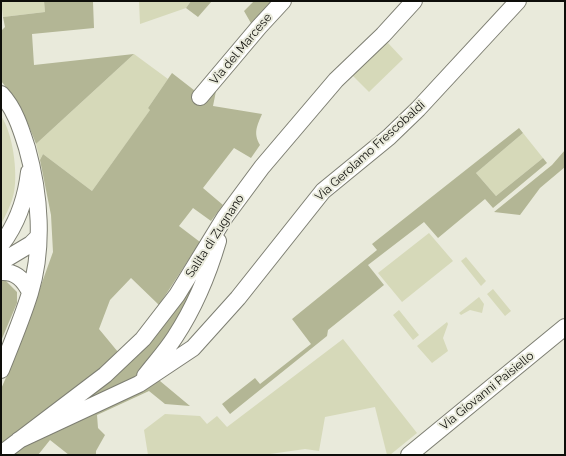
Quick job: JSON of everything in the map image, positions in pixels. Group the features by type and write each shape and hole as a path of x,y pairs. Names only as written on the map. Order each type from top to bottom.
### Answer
{"street":[{"name":"Via del Marcese","path":"200,97 283,1"},
{"name":"Salita di Zugnano","path":"1,454 105,375 142,339 177,295 225,217 301,118 336,80 383,35 414,1"},
{"name":"Via Gerolamo Frescobaldi","path":"19,440 139,384 193,348 209,332 255,277 323,190 389,137 518,1"},
{"path":"1,94 19,122 30,159 37,197 38,237 36,264 30,292 1,370"},
{"path":"4,242 22,204 27,188 30,159"},
{"name":"Via Gerolamo Frescobaldi","path":"139,384 174,338 190,314 211,263 225,217"},
{"path":"4,242 22,230 30,231 38,237"},
{"path":"1,262 31,244 38,237"},
{"path":"1,272 9,272 17,275 25,282 30,292"},
{"name":"Via Giovanni Paisiello","path":"409,455 565,327"}],"green space":[{"path":"1,1 44,1 45,12 3,17"},
{"path":"44,1 103,1 93,2 94,28 32,34 34,65 134,54 36,144 22,111 1,81 1,31 5,27 3,17 45,12"},
{"path":"139,1 191,1 186,8 140,24"},
{"path":"191,1 212,1 198,17 186,8"},
{"path":"254,1 272,1 252,25 244,11"},
{"path":"388,43 403,59 369,92 351,74 383,44"},
{"path":"134,54 168,79 148,108 151,109 92,191 43,154 40,160 36,144"},
{"path":"172,73 199,94 217,86 213,106 262,114 256,133 260,145 251,158 234,148 203,188 223,205 211,221 193,208 179,226 200,242 159,305 131,278 110,300 99,329 118,352 87,380 1,447 1,389 17,352 53,252 51,215 40,160 43,154 92,191 150,110 148,108"},
{"path":"1,116 9,132 14,153 15,184 9,209 1,224"},
{"path":"519,128 523,133 476,173 496,196 543,158 547,163 493,208 485,199 438,238 424,222 368,265 384,285 328,330 327,336 230,414 222,404 255,378 260,384 311,344 292,319 377,250 372,244"},
{"path":"523,133 543,158 496,196 476,173"},
{"path":"565,150 565,167 540,188 520,215 494,212 552,165"},
{"path":"429,233 453,261 402,302 378,273"},
{"path":"466,257 486,281 481,286 461,261"},
{"path":"208,258 179,321 145,366 132,380 59,416 116,375"},
{"path":"4,279 17,292 17,303 1,341 1,280"},
{"path":"493,289 511,311 505,316 487,294"},
{"path":"479,297 484,304 482,313 470,310 461,315 459,313"},
{"path":"399,310 419,335 413,340 393,315"},
{"path":"447,322 448,324 443,338 448,351 432,363 417,346"},
{"path":"343,339 417,433 390,455 387,455 375,407 325,417 319,451 305,449 263,455 148,455 144,430 165,414 200,416 207,424 217,416 227,427"},
{"path":"156,381 160,381 190,406 165,404 149,391 97,415 98,428 105,435 96,451 96,455 69,455 50,440 38,455 11,455 17,449"}]}
